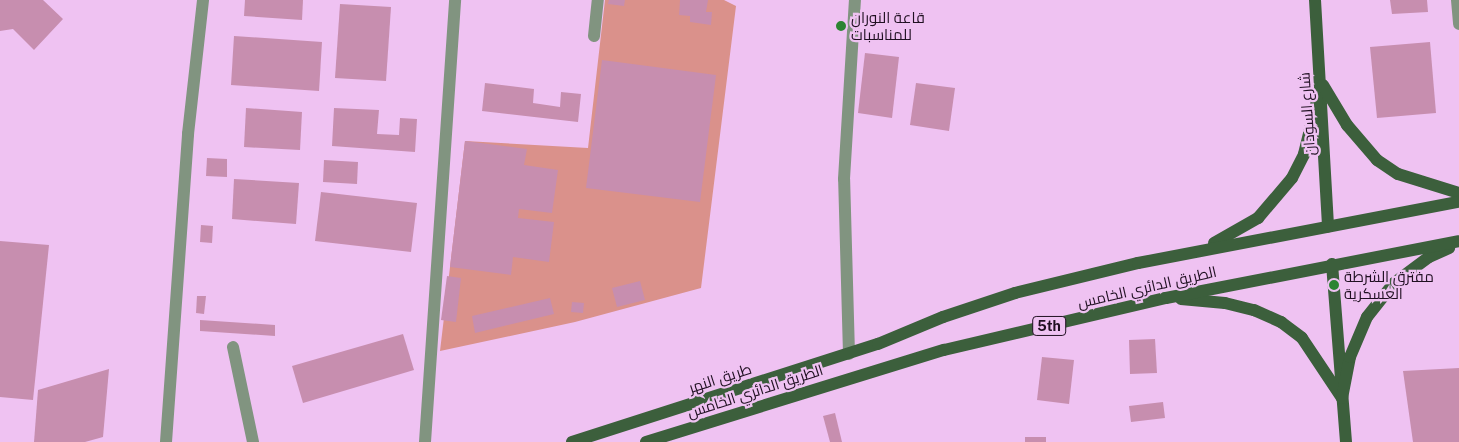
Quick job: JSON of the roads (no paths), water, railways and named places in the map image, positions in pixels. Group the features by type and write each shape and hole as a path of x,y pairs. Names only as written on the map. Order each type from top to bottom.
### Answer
{"main road":[{"name":"شارع السودان","path":"1316,0 1328,227"},
{"path":"1321,81 1347,125 1377,160 1398,174 1459,193"},
{"path":"1198,251 1258,218 1287,185 1304,154 1321,81"},
{"name":"الطريق الدائري الخامس","path":"878,344 943,317 1014,293 1198,251 1459,202"},
{"path":"1342,398 1350,357 1367,317 1394,283 1429,257 1459,243"},
{"name":"الطريق الدائري الخامس","path":"646,442 944,350 1166,298 1332,264 1459,243"},
{"path":"1332,264 1346,442"},
{"path":"1166,298 1225,303 1254,310 1281,322 1302,338 1342,398"},
{"name":"طريق النهر","path":"572,442 878,344"}],"street":[{"path":"166,442 188,134 203,0"},
{"path":"425,442 455,0"},
{"path":"594,36 598,0"},
{"path":"849,354 844,178 855,0"},
{"path":"1457,0 1459,24"},
{"path":"233,347 252,442"}],"place":[{"name":"قاعة النوران للمناسبات","path":"841,26"},
{"name":"مفترق الشرطة العسكرية","path":"1334,285"}]}
